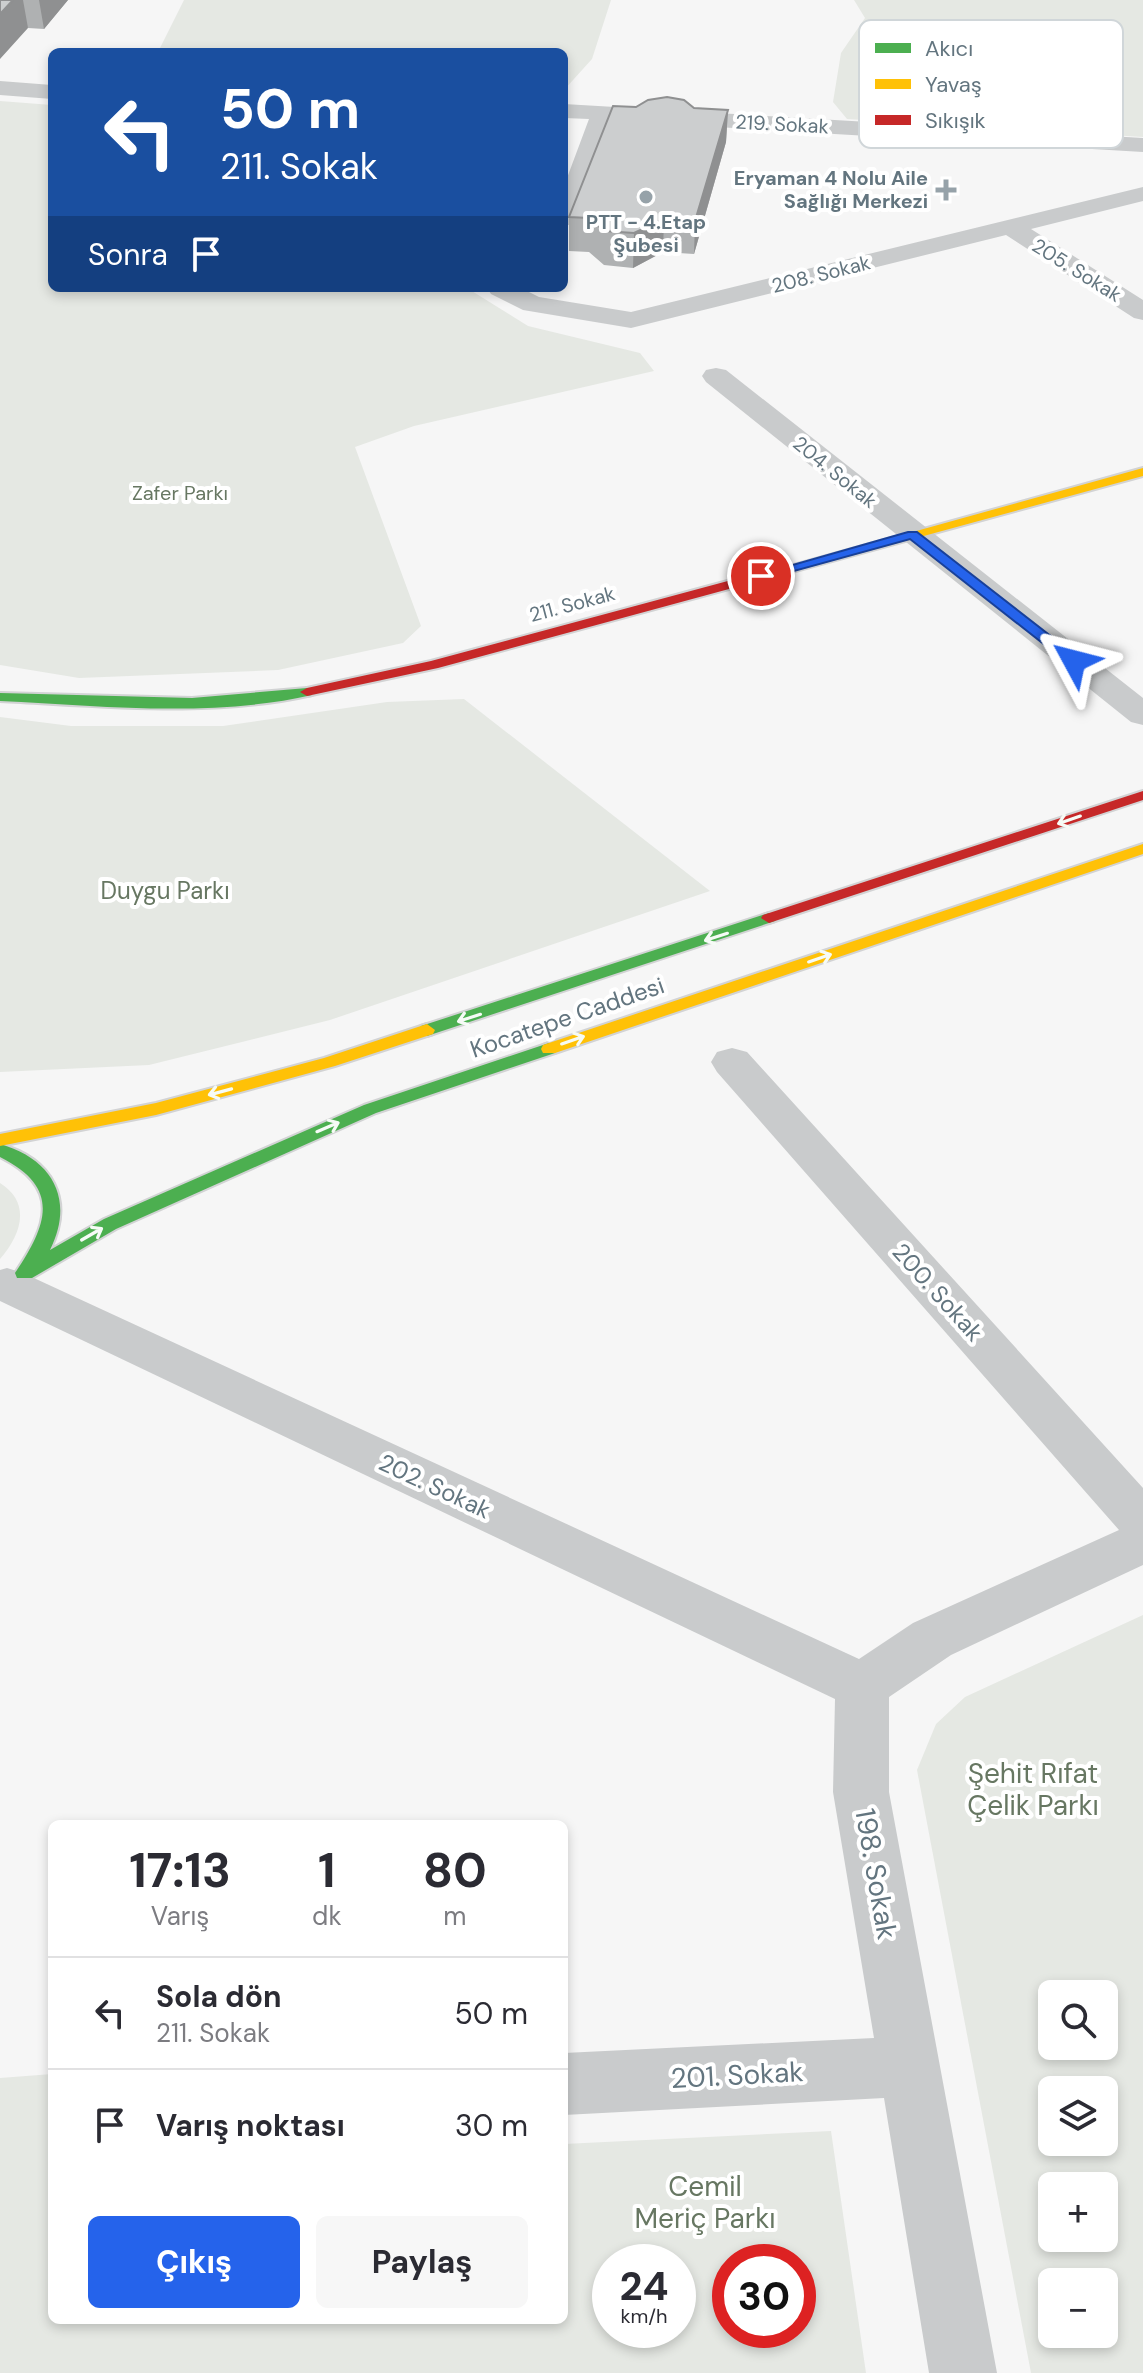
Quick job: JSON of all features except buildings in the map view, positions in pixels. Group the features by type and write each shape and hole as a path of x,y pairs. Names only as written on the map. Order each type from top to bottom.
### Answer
{"main road":[{"name":"211. Sokak","path":"0,697 114,702 254,699 357,683 1143,472"},
{"name":"Kocatepe Caddesi","path":"0,1140 156,1109 329,1062 1143,795"},
{"name":"Kocatepe Caddesi","path":"10,1283 110,1224 370,1109 1143,849"},
{"path":"0,1150 11,1153 36,1170 50,1192 54,1218 45,1246 10,1283"}],"street":[{"path":"0,88 48,92"},
{"name":"219. Sokak","path":"568,111 859,129"},
{"path":"568,208 603,114"},
{"name":"219. Sokak","path":"1123,144 1143,145"},
{"name":"208. Sokak","path":"535,296 631,320 1143,194"},
{"name":"205. Sokak","path":"1010,227 1143,312"},
{"name":"204. Sokak","path":"716,376 912,535 1143,715"},
{"name":"200. Sokak","path":"732,1062 1143,1522"},
{"name":"202. Sokak","path":"10,1283 862,1686"},
{"path":"862,1686 932,1639 1143,1542"},
{"name":"198. Sokak","path":"862,1686 861,1792 963,2373"},
{"name":"201. Sokak","path":"568,2084 910,2066"}],"green space":[{"path":"184,0 611,0 592,59 568,86 568,48 160,48"},
{"path":"854,0 1143,0 1143,137 1123,136 1123,20 864,20"},
{"path":"859,27 859,120 847,119 833,102 841,53"},
{"name":"Zafer Parkı","path":"0,101 48,105 48,292 473,292 528,326 640,353 654,371 414,426 355,447 421,626 403,643 278,670 79,678 0,665"},
{"name":"Duygu Parkı","path":"464,699 710,891 330,1020 149,1065 0,1072 0,717 71,726 223,726 387,702"},
{"path":"0,1183 16,1200 20,1220 13,1240 0,1259"},
{"name":"Şehit Rıfat Çelik Parkı","path":"1143,1615 1143,2373 1031,2373 917,1770 936,1724 965,1697"},
{"name":"Cemil Meriç Parkı","path":"48,2074 48,2324 568,2324 568,2144 831,2131 866,2373 0,2373 0,2078"}],"traffic: fast":[{"path":"0,697 192,702 307,692"},
{"path":"427,1030 769,918"},
{"path":"24,1273 110,1224 370,1109 549,1049"},
{"path":"0,1150 37,1173 47,1187 52,1202 52,1219 47,1236 25,1273"}],"traffic: slow":[{"path":"783,570 1143,472"},
{"path":"549,1049 1143,849"},
{"path":"0,1140 156,1109 329,1062 427,1030"}],"traffic: jam":[{"path":"307,692 433,665 783,570"},
{"path":"769,918 1143,795"}],"place":[{"name":"Eryaman 4 Nolu Aile Sağlığı Merkezi","path":"946,190"},
{"name":"PTT - 4.Etap Şubesi","path":"646,197"}],"route":[{"path":"761,576 912,535 1074,661"}]}
